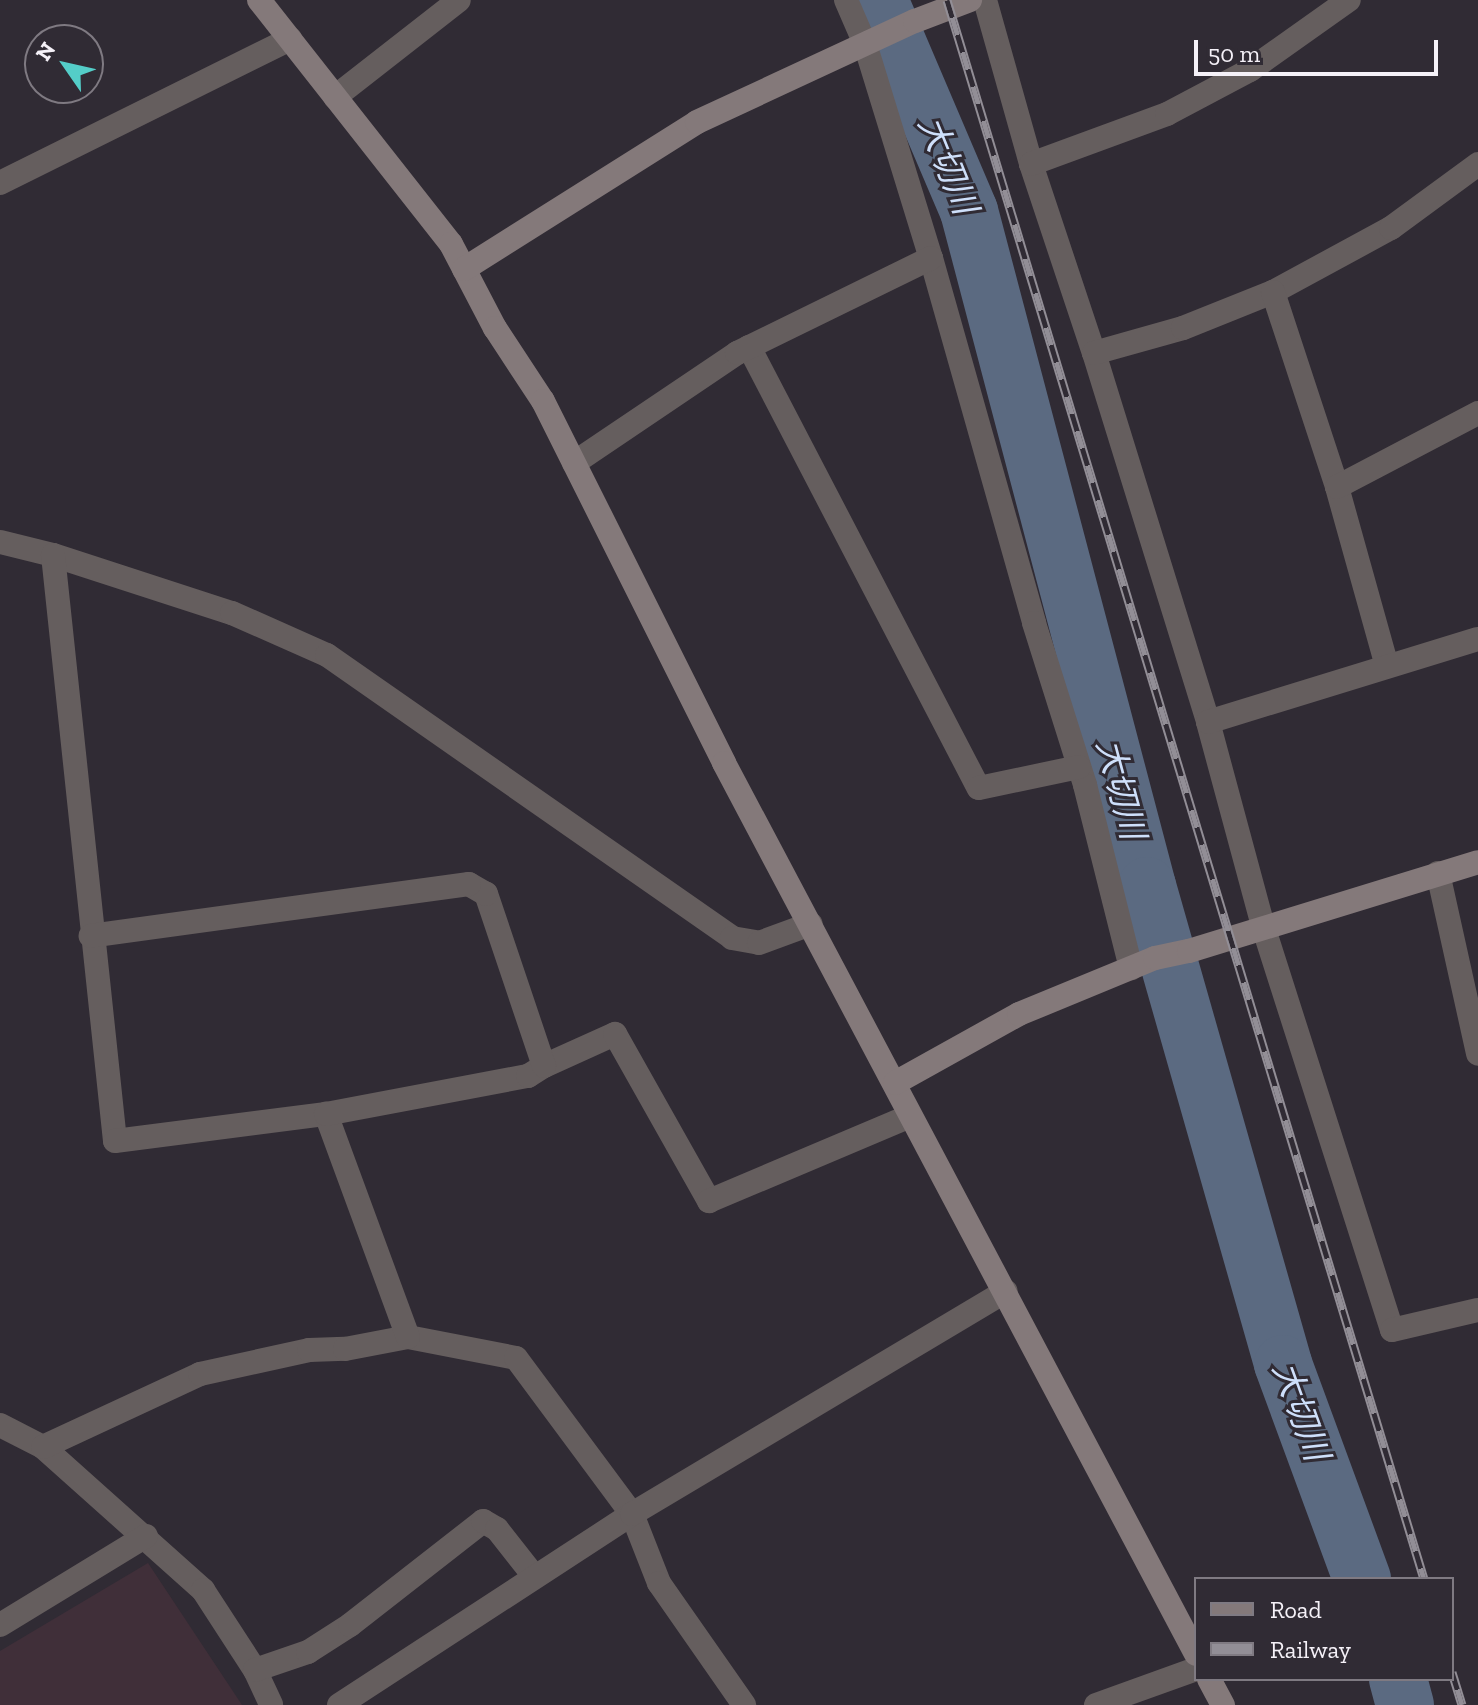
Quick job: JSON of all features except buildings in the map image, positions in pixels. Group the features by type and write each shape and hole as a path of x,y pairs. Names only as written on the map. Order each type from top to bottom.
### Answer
{"street":[{"path":"259,0 451,244 495,328 543,401 724,763 1194,1650"},
{"path":"335,97 459,0"},
{"path":"846,0 872,42 931,258 1079,767 1131,968"},
{"path":"464,269 697,122 915,21 970,0"},
{"path":"985,0 1031,164 1094,353 1208,722 1263,926 1392,1330 1478,1310"},
{"path":"1031,164 1167,114 1250,70 1349,0"},
{"path":"0,183 290,39"},
{"path":"1094,353 1183,328 1273,292 1391,228 1478,164"},
{"path":"574,463 749,347 931,258"},
{"path":"1273,292 1337,487 1387,666"},
{"path":"749,347 979,788 1079,767"},
{"path":"1337,487 1478,413"},
{"path":"0,542 53,555 232,613 327,655 732,938 759,943 811,924"},
{"path":"53,555 115,1141 326,1114 528,1076 615,1034 709,1201 910,1116"},
{"path":"1208,722 1478,639"},
{"path":"895,1083 1019,1014 1155,958 1189,951 1478,862"},
{"path":"1438,873 1478,1054"},
{"path":"91,936 469,884 486,894 544,1066"},
{"path":"326,1114 408,1337"},
{"path":"339,1705 632,1514 1006,1291"},
{"path":"43,1447 200,1374 309,1350 345,1349 408,1337 516,1358 632,1514 659,1583 744,1705"},
{"path":"0,1423 43,1447 203,1590 255,1670 271,1705"},
{"path":"255,1670 308,1652 350,1625 483,1521 497,1529 534,1576"},
{"path":"0,1625 146,1536"},
{"path":"1096,1705 1194,1670"},
{"path":"1210,1681 1223,1705"}],"shaded area":[{"path":"148,1563 242,1705 0,1705 0,1651"}],"waterway":[{"name":"大切川","path":"879,0 969,211 1147,886 1283,1364 1361,1577"},
{"name":"大切川","path":"1399,1681 1405,1705"}],"railway":[{"path":"947,0 1423,1577"},
{"path":"1454,1679 1462,1705"}]}
